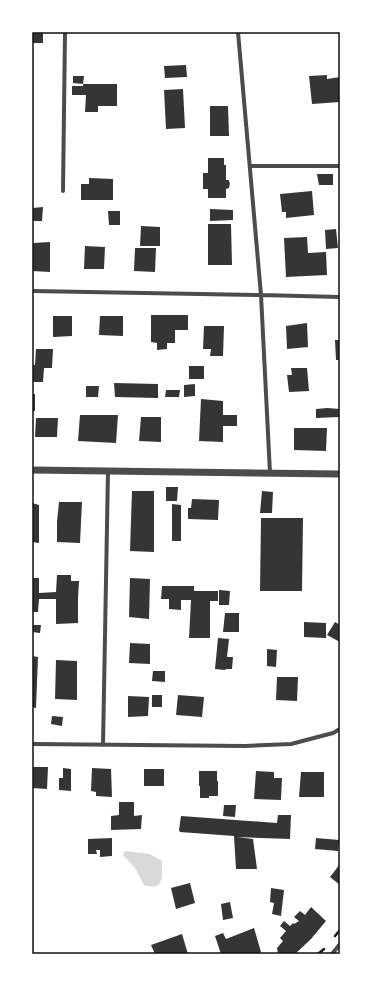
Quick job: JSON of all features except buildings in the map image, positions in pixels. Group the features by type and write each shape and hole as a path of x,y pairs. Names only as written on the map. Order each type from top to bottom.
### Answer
{"street":[{"path":"63,191 65,32"},
{"path":"238,32 262,294 270,473"},
{"path":"251,166 340,166"},
{"path":"32,291 262,294 340,297"},
{"path":"32,470 340,474"},
{"path":"103,745 108,471"},
{"path":"32,744 245,746 291,744 333,733 340,729"},
{"path":"332,954 340,944"}],"shaded area":[{"path":"125,851 150,854 162,861 162,877 159,884 151,887 144,885 135,868 123,855"}]}
